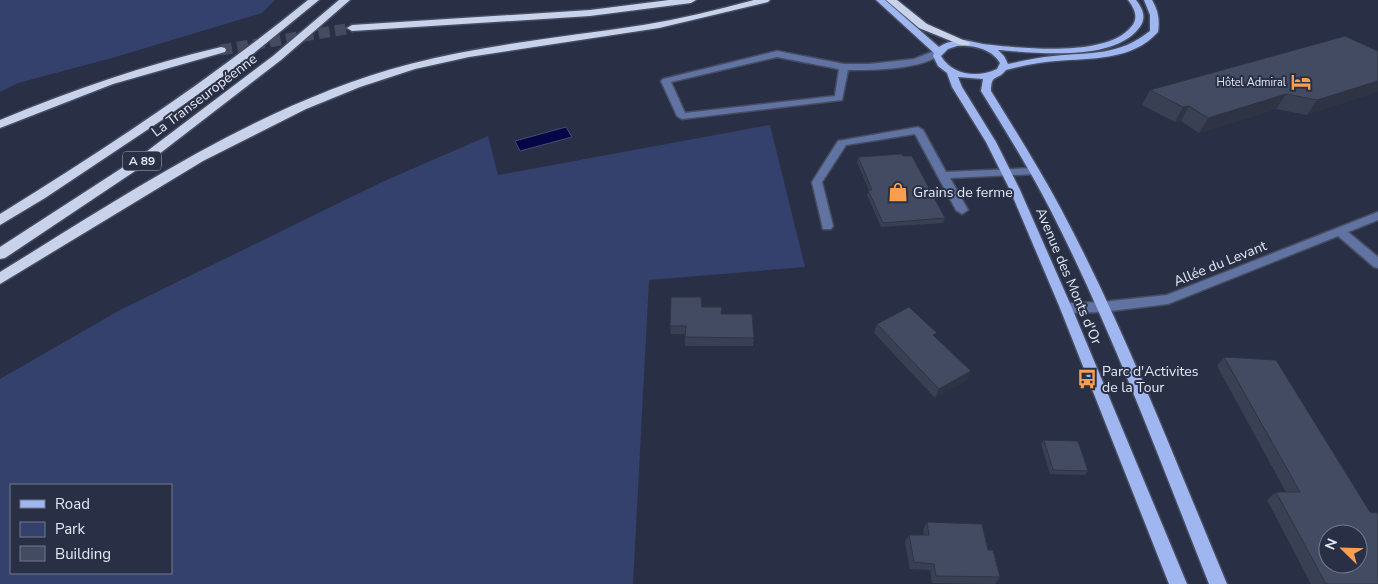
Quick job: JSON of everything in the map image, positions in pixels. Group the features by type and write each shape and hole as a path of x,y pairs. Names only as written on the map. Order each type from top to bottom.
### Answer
{"highway":[{"name":"La Transeuropéenne","path":"0,220 77,172 198,89 287,24 314,0"},
{"name":"La Transeuropéenne","path":"0,254 146,158 277,58 345,0"},
{"path":"352,28 590,13 691,0"},
{"path":"0,279 202,157 261,125 328,95 412,67 496,48 645,28 704,17 765,0"},
{"path":"887,1 923,26 965,44"},
{"path":"0,124 58,99 114,79 177,60 221,50"}],"main road":[{"path":"887,1 939,52 951,44 1061,51 1107,45 1125,38 1136,28 1141,18 1138,6 1132,0"},
{"path":"947,68 970,76 990,76 1001,71 1003,68 1047,60 1114,53 1133,48 1154,32 1153,7 1148,0"},
{"path":"982,46 1002,58 1003,68"},
{"name":"Avenue des Monts d'Or","path":"939,52 938,56 947,68 1007,173 1066,308 1178,584"},
{"name":"Avenue des Monts d'Or","path":"990,76 986,82 986,91 1035,171 1102,307 1218,584"}],"street":[{"path":"844,68 840,98 682,116 666,81 776,54 844,68 915,62 929,58 939,52"},
{"path":"915,62 947,68"},
{"path":"827,226 817,182 842,143 918,130 962,210"},
{"path":"945,176 1035,171"},
{"name":"Allée du Levant","path":"1066,308 1102,307 1168,300 1378,216"},
{"path":"1340,231 1378,264"}],"green space":[{"path":"0,0 275,0 262,13 112,58 18,83 0,92"},
{"path":"770,125 805,267 649,280 633,584 0,584 0,379 120,310 382,182 488,136 498,175"}],"shaded area":[{"path":"566,127 572,137 520,151 515,141"}],"building":[{"name":"Hôtel Admiral","path":"1345,36 1378,51 1378,81 1317,100 1286,94 1208,118 1189,106 1183,107 1150,90"},
{"path":"902,154 903,156 912,156 945,218 883,223 868,190 872,190 858,157"},
{"path":"671,297 701,297 702,307 722,307 721,314 752,314 754,338 685,337 686,326 670,326"},
{"path":"909,307 937,333 933,335 971,371 939,389 877,324"},
{"path":"1224,357 1276,360 1370,512 1378,513 1378,584 1326,584 1321,574 1368,574 1368,524 1318,524 1318,569 1276,492 1300,492"},
{"path":"1044,440 1078,441 1088,471 1053,470"},
{"path":"927,522 982,524 988,550 993,550 1000,577 936,576 934,564 914,562 909,535 929,535"}],"tunnel":[{"path":"221,50 352,28"}],"place":[{"name":"Hôtel Admiral","path":"1301,82"},
{"name":"Grains de ferme","path":"898,192"},
{"name":"Parc d'Activites de la Tour","path":"1087,379"}]}
